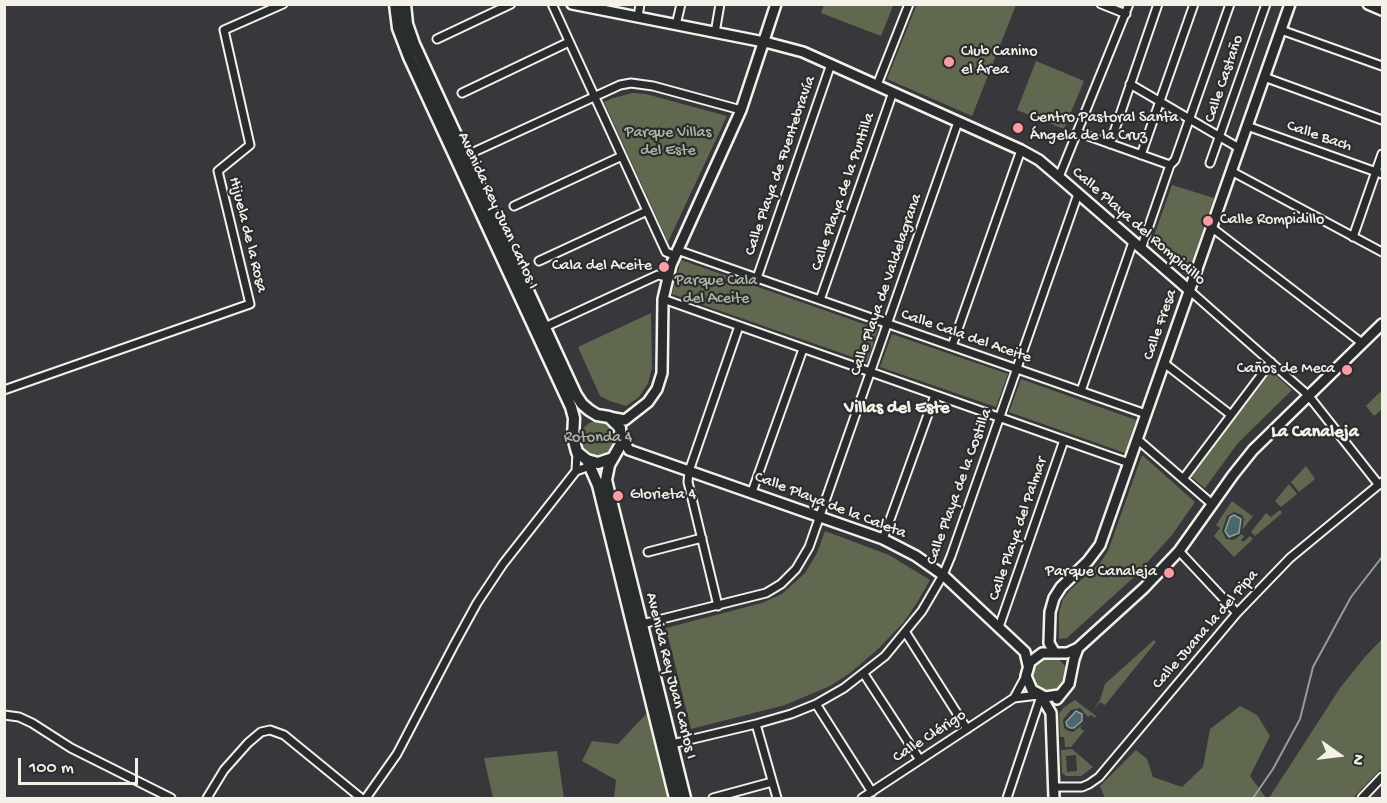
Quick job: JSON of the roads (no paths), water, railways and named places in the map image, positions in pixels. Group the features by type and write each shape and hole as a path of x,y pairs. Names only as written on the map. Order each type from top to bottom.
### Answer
{"main road":[{"name":"Avenida Rey Juan Carlos I","path":"395,4 398,28 409,57 571,407 575,429 574,445 577,452 591,463 675,798"},
{"name":"Avenida Rey Juan Carlos I","path":"405,4 407,24 414,44 576,395 582,404 597,415"},
{"path":"575,429 586,417 597,415 609,417 615,422 621,436"},
{"name":"Avenida Rey Juan Carlos I","path":"621,436 621,444 609,465 606,480 685,798"},
{"path":"591,463 614,456"}],"street":[{"name":"Hijuela de la Rosa","path":"4,390 250,304 218,171 250,145 224,30 283,4"},
{"path":"437,39 511,4"},
{"path":"552,4 666,252 675,252"},
{"name":"Calle Playa del Rompidillo","path":"572,4 601,7 803,52 1039,160 1308,395 1381,484"},
{"path":"638,17 640,4"},
{"path":"676,25 681,4"},
{"path":"715,33 720,4"},
{"path":"614,456 629,450 621,436 625,420 648,402 660,381 663,299 667,277 675,252 741,110 776,4"},
{"path":"877,85 909,4"},
{"path":"1101,4 1126,14"},
{"path":"1059,177 1129,4"},
{"path":"1110,144 1158,4"},
{"path":"1141,155 1194,4"},
{"path":"1141,249 1230,4"},
{"name":"Calle Castaño","path":"1210,163 1266,4"},
{"name":"Calle Fresa","path":"1049,643 1050,612 1054,598 1100,545 1290,4"},
{"path":"1368,4 1383,10"},
{"path":"1281,30 1383,66"},
{"path":"462,93 569,42"},
{"name":"Calle Playa de Fuentebravía","path":"757,278 831,64"},
{"path":"1264,77 1383,120"},
{"path":"465,156 620,85 642,84 741,110"},
{"path":"1130,84 1239,148"},
{"name":"Calle Playa de la Puntilla","path":"820,300 893,92"},
{"name":"Calle Playa de Valdelagrana","path":"642,624 766,592 781,584 796,569 809,547 958,122"},
{"name":"Calle Bach","path":"1247,126 1379,172"},
{"path":"1077,132 1170,165"},
{"path":"952,346 1021,150"},
{"path":"1353,237 1379,172 1383,154"},
{"path":"513,206 622,156"},
{"path":"1231,171 1383,252"},
{"name":"Calle Playa de la Costilla","path":"672,744 756,724 816,704 864,674 906,633 943,575 1078,194"},
{"path":"539,261 647,211"},
{"path":"1211,227 1362,343"},
{"path":"1081,392 1133,242"},
{"name":"Calle Cala del Aceite","path":"675,252 757,278 1146,414"},
{"path":"545,327 658,275 667,277"},
{"path":"663,299 1129,463"},
{"path":"1051,713 1040,696 1028,684 1025,652 1067,653 1078,648 1144,588 1179,551 1253,450 1383,324"},
{"path":"718,606 688,482 689,471 739,326"},
{"path":"752,492 803,349"},
{"path":"1183,479 1271,362"},
{"path":"1164,363 1231,415"},
{"path":"883,539 935,395"},
{"path":"609,417 625,420"},
{"path":"1137,439 1212,504"},
{"name":"Calle Playa del Palmar","path":"999,627 1064,440"},
{"name":"Calle Playa de la Caleta","path":"629,450 883,539 916,556 943,575 1025,652"},
{"path":"576,471 577,452"},
{"path":"366,798 397,754 441,667 477,603 503,564 576,471 591,463"},
{"name":"Calle Juana la del Pipa","path":"1054,787 1082,786 1099,777 1237,613 1290,558 1381,484"},
{"path":"648,552 702,538"},
{"path":"1179,551 1237,613"},
{"path":"906,633 967,729"},
{"path":"1028,665 1041,654 1049,643 1056,653 1064,657 1071,670"},
{"path":"1053,798 1051,713 1059,695 1070,684 1071,670 1078,648"},
{"path":"864,674 920,760"},
{"name":"Calle Clérigo","path":"862,798 1014,698 1026,676"},
{"path":"1040,696 1059,695"},
{"path":"1007,798 1040,696"},
{"name":"Calle Clérigo","path":"1014,698 1040,696"},
{"path":"816,704 872,792"},
{"path":"4,715 18,717 32,723 71,748 171,798"},
{"path":"756,724 777,798"},
{"path":"207,798 224,770 248,743 261,732 270,730 284,735 361,798"},
{"path":"1362,798 1383,777"},
{"path":"713,798 772,782"}],"water":[{"path":"1234,515 1241,519 1239,533 1229,537 1225,531 1230,517"},
{"path":"1076,711 1082,714 1082,721 1074,728 1070,728 1066,722"}],"waterway":[{"path":"1253,798 1273,769 1300,719 1313,667 1351,597 1382,557"}],"place":[{"name":"Club Canino el Área","path":"949,62"},
{"name":"Centro Pastoral Santa Ángela de la Cruz","path":"1018,128"},
{"name":"Calle Rompidillo","path":"1208,221"},
{"name":"Cala del Aceite","path":"664,267"},
{"name":"Caños de Meca","path":"1347,370"},
{"name":"Glorieta 4","path":"618,496"},
{"name":"Parque Canaleja","path":"1169,573"}],"district":[{"name":"Villas del Este","path":"897,409"},
{"name":"La Canaleja","path":"1315,433"}],"park label":[{"name":"Parque Villas del Este","path":"668,143"},
{"name":"Parque Cala del Aceite","path":"716,291"},
{"name":"Rotonda 4","path":"598,439"}]}
